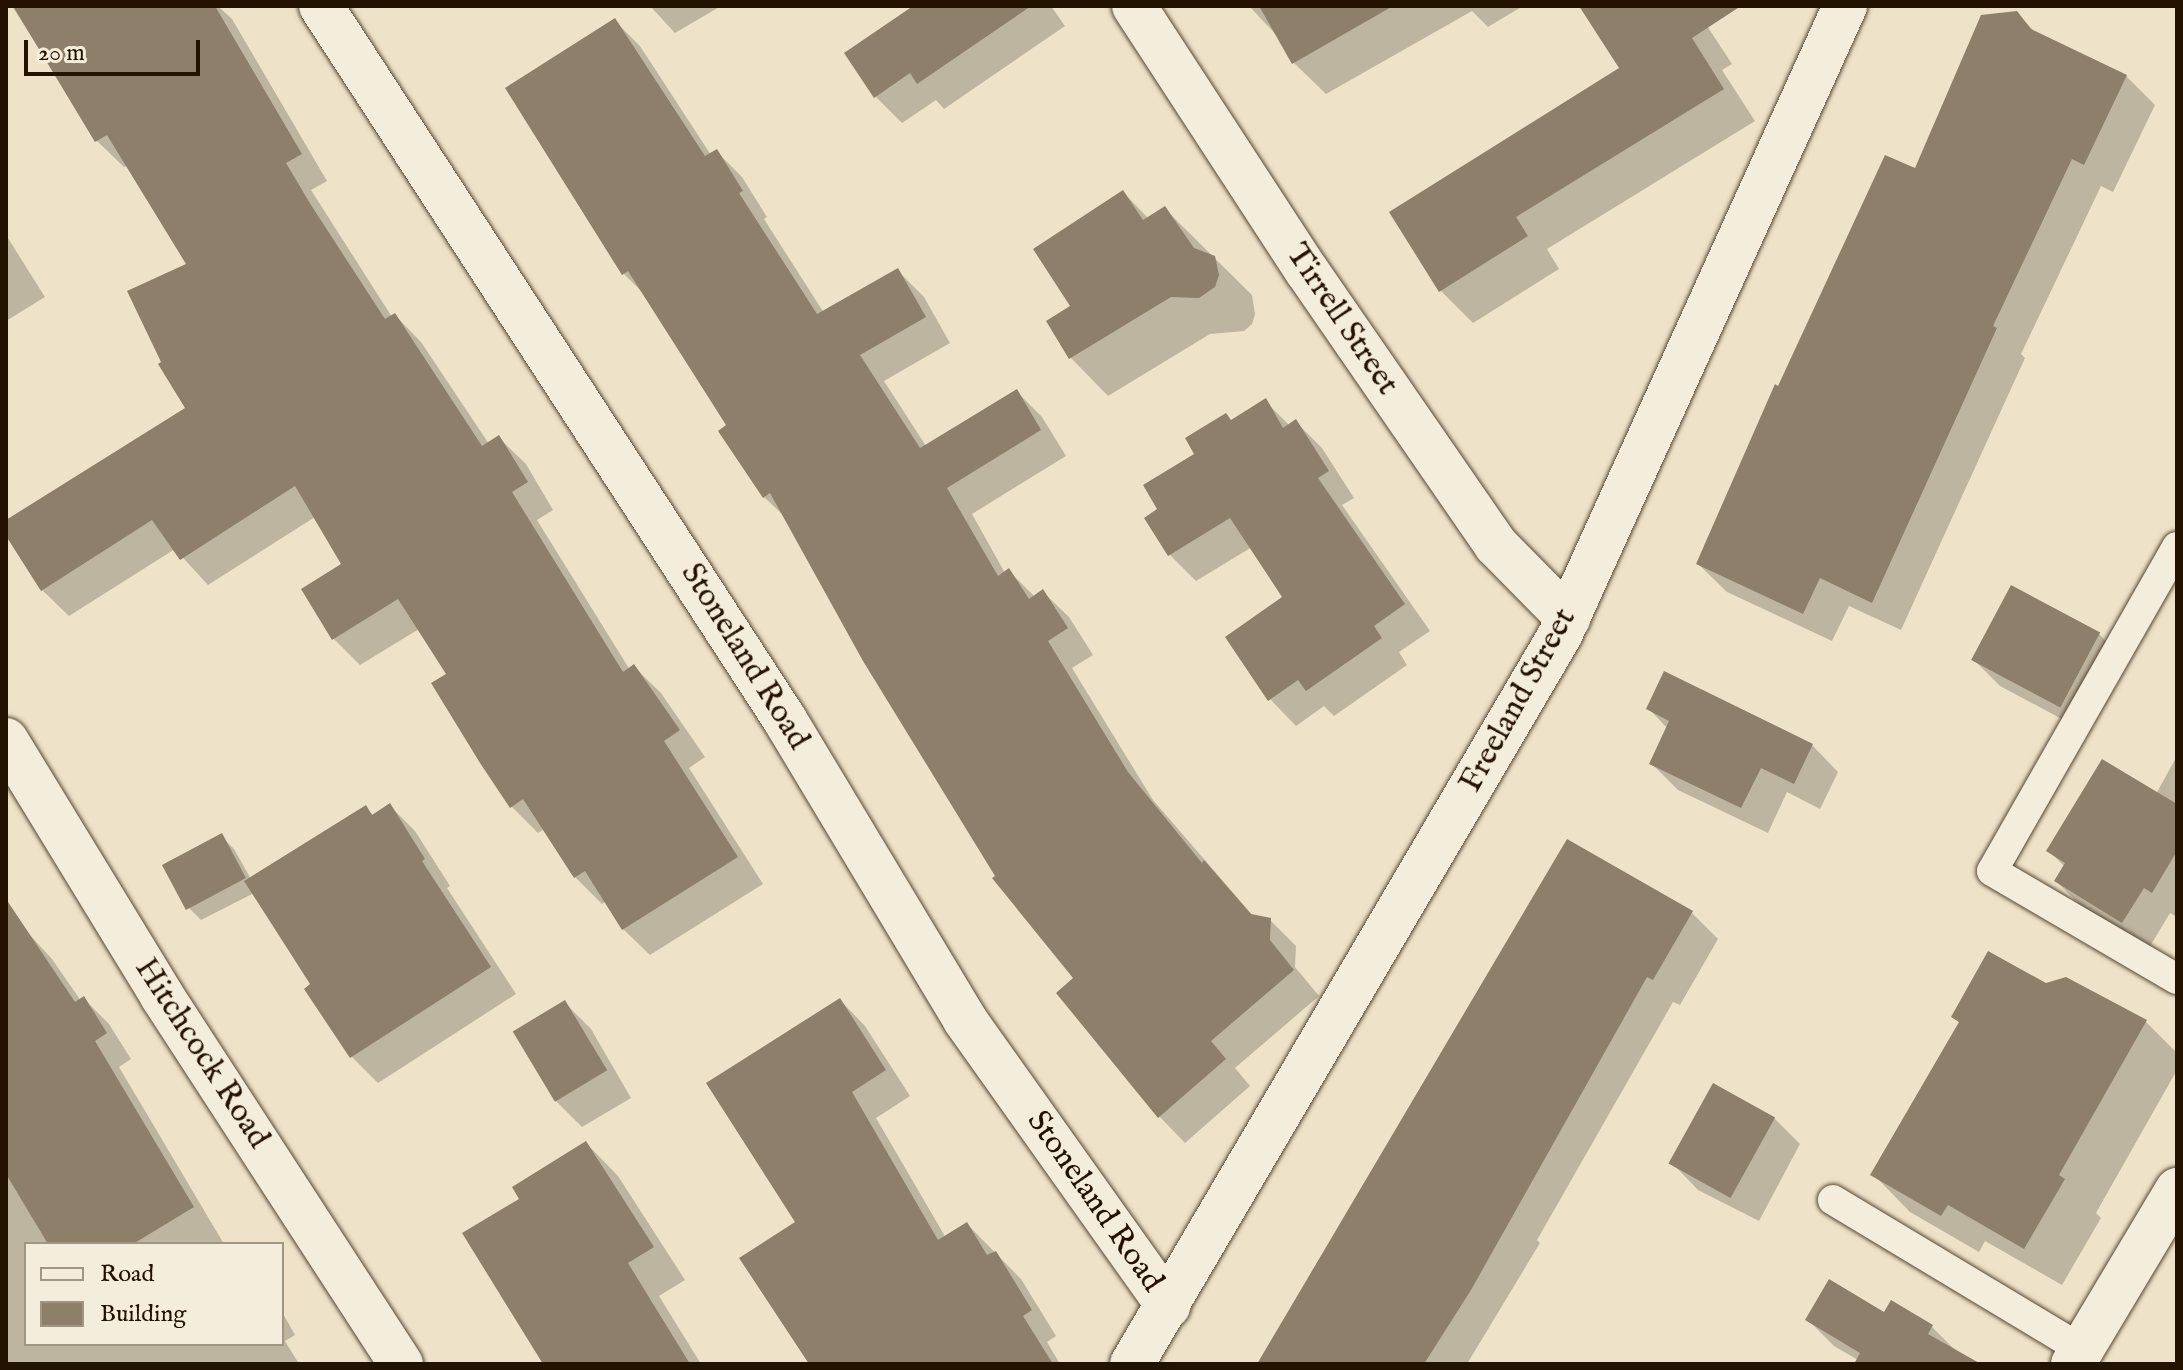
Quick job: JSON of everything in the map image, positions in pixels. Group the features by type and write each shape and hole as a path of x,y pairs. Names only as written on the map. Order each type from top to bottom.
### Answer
{"street":[{"name":"Stoneland Road","path":"321,6 785,720 965,1020 1168,1306"},
{"name":"Tirrell Street","path":"1134,6 1307,271 1496,545 1568,618"},
{"name":"Freeland Street","path":"1132,1364 1568,618 1845,6"},
{"name":"Hitchcock Road","path":"6,740 162,996 401,1364"},
{"path":"2077,1356 2177,1190"}],"lane":[{"path":"2177,547 1992,871 2177,979"},
{"path":"1833,1200 2077,1356"}],"building":[{"path":"13,6 215,6 302,154 286,163 311,205 385,319 395,313 482,446 499,435 528,482 512,492 623,672 634,664 680,730 664,741 738,857 622,930 585,871 574,878 523,799 510,808 431,683 446,674 398,599 332,640 301,589 341,564 295,486 180,560 152,520 41,591 6,536 6,520 185,408 158,364 161,362 127,291 186,264 107,135 95,142"},
{"path":"913,6 1031,6 917,84 910,73 874,98 844,53"},
{"path":"1259,6 1393,6 1292,64"},
{"path":"1579,6 1741,6 1692,38 1724,89 1516,217 1528,236 1439,292 1389,212 1619,68"},
{"path":"2017,11 2031,29 2127,75 2084,165 2072,159 1993,326 1997,328 1872,603 1820,578 1803,614 1696,564 1775,384 1778,386 1885,155 1915,168 1981,15"},
{"path":"615,18 705,156 717,149 743,191 739,193 817,314 898,268 926,317 860,355 920,448 1017,389 1041,430 947,488 998,576 1009,568 1029,599 1043,589 1068,628 1048,641 1128,772 1202,863 1204,860 1251,914 1271,918 1270,940 1294,970 1211,1041 1226,1059 1158,1118 1056,993 1073,978 992,878 995,876 863,661 770,493 763,498 718,431 726,425 628,271 622,275 505,88"},
{"path":"1123,190 1143,220 1165,206 1194,248 1215,256 1219,275 1215,287 1199,298 1171,297 1069,359 1046,321 1070,306 1033,249"},
{"path":"1266,398 1283,428 1296,419 1329,471 1318,478 1405,604 1374,626 1382,638 1306,691 1298,680 1268,701 1225,637 1282,597 1230,518 1168,556 1144,518 1157,509 1143,485 1194,454 1185,438 1226,413 1231,420"},
{"path":"2011,585 2100,632 2060,707 1971,660"},
{"path":"1664,671 1813,744 1794,784 1761,768 1741,808 1649,764 1669,721 1646,709"},
{"path":"2102,759 2177,804 2177,851 2152,893 2144,888 2122,923 2054,881 2065,863 2046,851"},
{"path":"390,803 425,859 422,861 491,967 350,1058 304,989 310,984 244,881 366,805 372,815"},
{"path":"222,833 246,878 186,910 162,865"},
{"path":"1567,839 1693,911 1653,980 1647,977 1471,1290 1424,1364 1257,1364"},
{"path":"6,899 75,1002 84,996 107,1033 95,1041 194,1207 136,1242 47,1242 6,1174"},
{"path":"1988,951 2046,983 2066,977 2147,1020 2059,1175 2065,1179 2024,1249 1948,1205 1941,1216 1870,1175 1959,1022 1951,1017"},
{"path":"840,998 886,1070 852,1092 938,1240 967,1222 987,1255 996,1251 1032,1310 1023,1316 1053,1364 809,1364 739,1258 795,1222 706,1083"},
{"path":"565,1000 607,1070 555,1102 513,1031"},
{"path":"1713,1083 1775,1117 1730,1198 1668,1163"},
{"path":"586,1141 654,1247 628,1263 690,1364 543,1364 462,1233 519,1199 512,1187"},
{"path":"1829,1279 1884,1312 1891,1300 1933,1325 1928,1334 1981,1364 1854,1364 1860,1353 1805,1320"}]}
